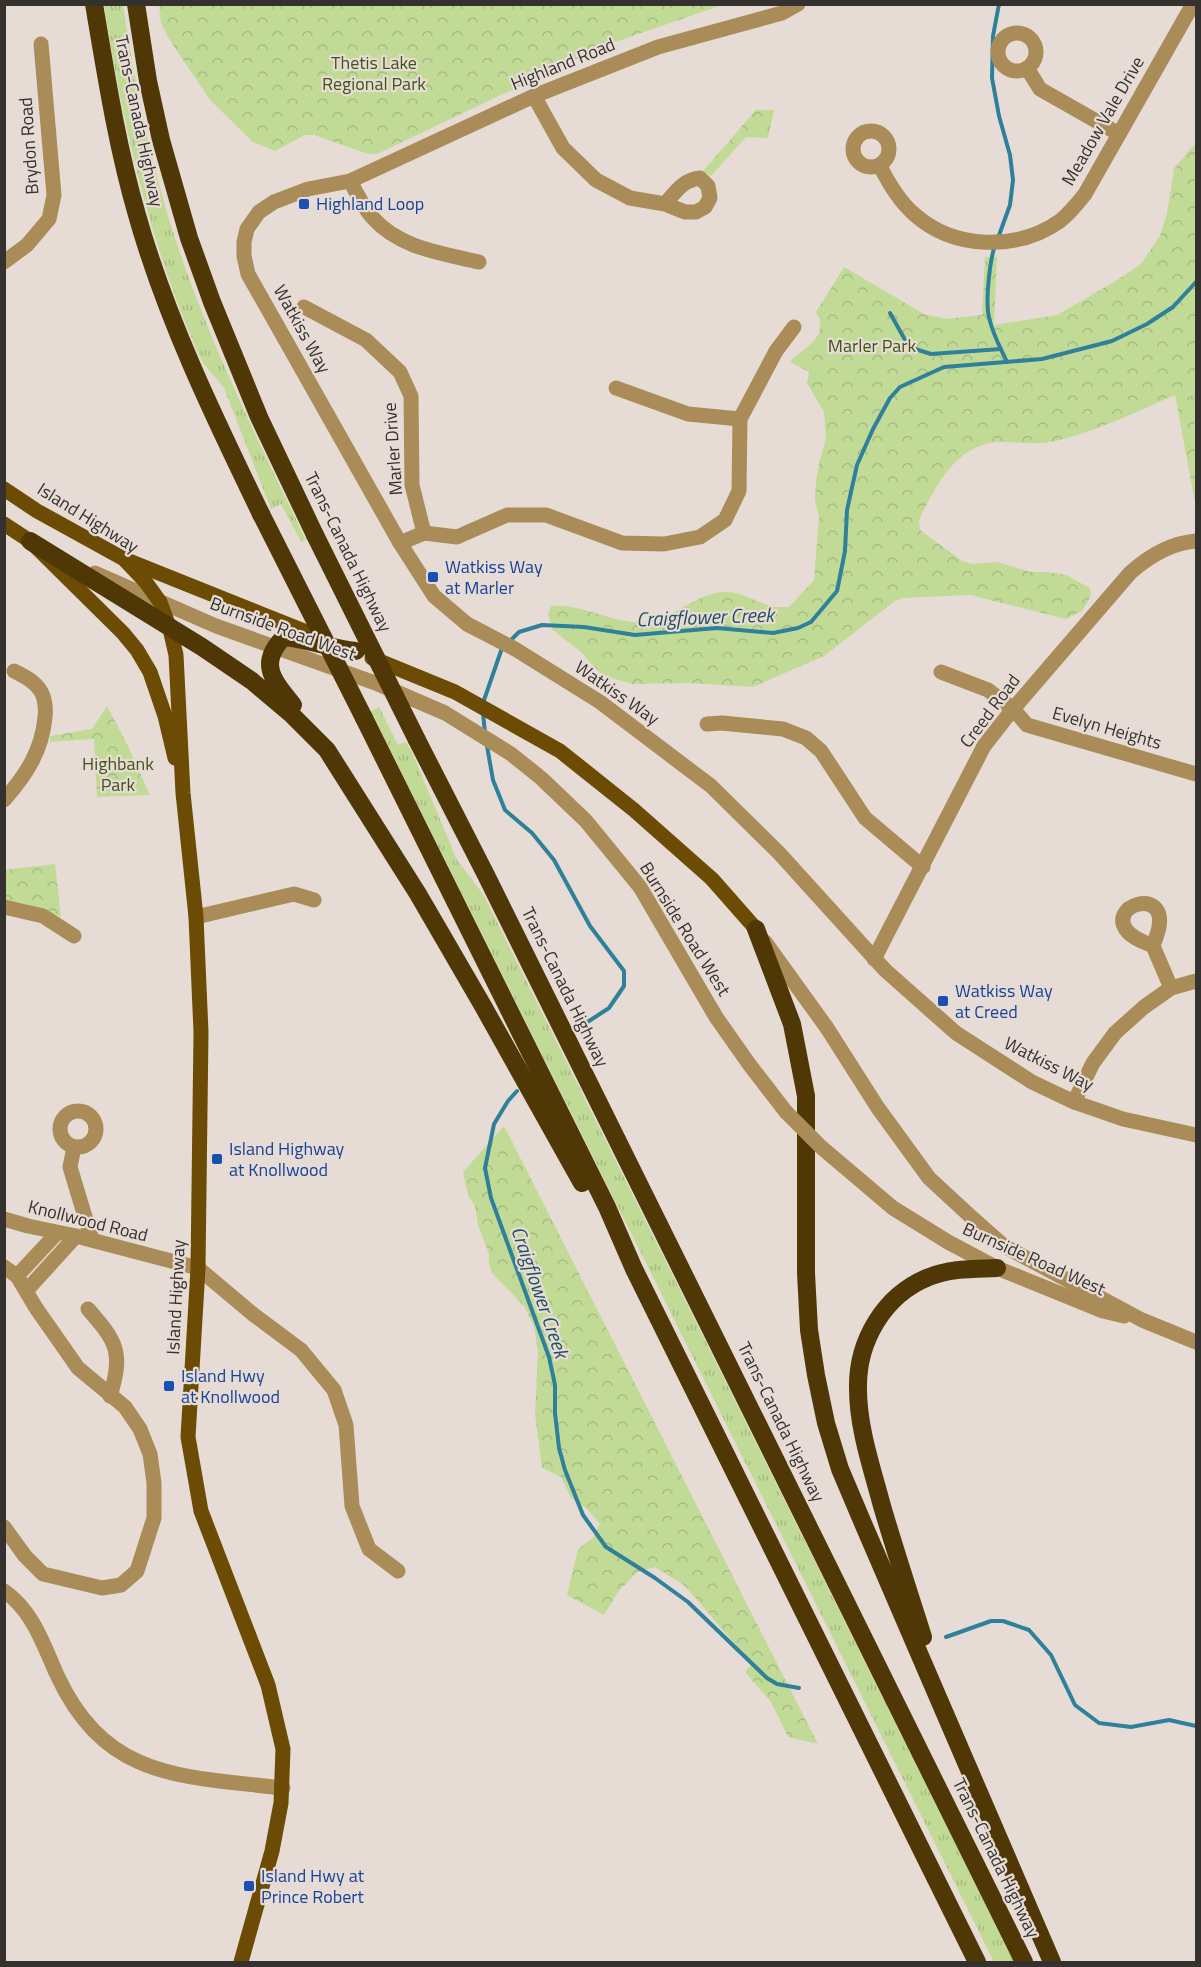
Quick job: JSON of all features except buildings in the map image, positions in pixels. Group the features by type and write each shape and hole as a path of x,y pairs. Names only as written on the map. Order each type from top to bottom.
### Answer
{"highway":[{"name":"Trans-Canada Highway","path":"94,4 115,125 140,225 160,286 191,362 261,514 607,1207 634,1269 977,1962"},
{"name":"Trans-Canada Highway","path":"136,4 148,81 161,140 189,238 212,302 259,417 315,535 491,885 1024,1962"},
{"path":"30,541 202,647 252,681 291,714 327,750"},
{"path":"356,651 334,650 300,639 284,637 274,647 268,661 273,680 327,750 424,904 587,1191 634,1269"},
{"path":"756,929 792,1024 806,1096 806,1273 809,1330 826,1423 840,1469 857,1511 1052,1962"},
{"path":"958,1744 898,1560 869,1458 858,1389 860,1361 867,1338 880,1315 909,1287 930,1277 954,1270 997,1268"}],"main road":[{"name":"Island Highway","path":"4,489 37,511 124,559 145,581 160,602 176,655 183,793 196,917 201,1032 198,1268 188,1437 201,1511 271,1696 283,1749 283,1788 272,1851 241,1962"},
{"name":"Island Highway","path":"4,524 30,541 123,633 146,663 165,716 183,793"},
{"name":"Burnside Road West","path":"124,559 356,651 462,696 560,751 634,810 712,879 756,929"}],"street":[{"name":"Highland Road","path":"350,181 534,96 658,47 782,13 798,4"},
{"name":"Meadow Vale Drive","path":"880,166 890,186 903,203 931,226 964,240 1000,243 1031,236 1047,229 1068,214 1085,194 1193,4"},
{"name":"Brydon Road","path":"4,262 27,245 49,219 54,195 41,44"},
{"path":"1027,68 1040,89 1119,134"},
{"path":"534,96 563,148 596,180 630,198 665,204"},
{"path":"350,181 372,217 393,236 422,249 479,262"},
{"name":"Watkiss Way","path":"350,181 287,196 259,212 247,229 244,256 248,274 400,543 434,596 467,624 515,650 600,702 711,786 779,853 874,959 956,1033 1032,1082 1074,1102 1124,1119 1197,1135"},
{"name":"Marler Drive","path":"304,307 366,340 400,372 411,396 412,485 424,533"},
{"path":"400,543 424,533 457,537 507,514 546,514 622,543 664,544 700,537 725,520 739,491 740,419 776,351 794,327"},
{"path":"616,388 688,414 740,419"},
{"name":"Burnside Road West","path":"30,541 160,602 274,647 378,684 445,713 511,754 541,778 586,821 640,886 716,1017 748,1064 786,1112 821,1147 893,1208 948,1242 997,1268 1103,1311 1142,1320"},
{"name":"Creed Road","path":"874,959 984,746 1130,573 1162,550 1185,542 1197,541"},
{"path":"4,800 34,760 44,734 46,709 41,691 28,678 14,671"},
{"name":"Evelyn Heights","path":"941,672 988,690 1013,709 1027,725 1197,774"},
{"path":"707,724 722,723 783,729 806,738 821,751 865,818 922,867"},
{"path":"196,917 294,894 314,900"},
{"path":"4,907 43,916 74,936"},
{"name":"Burnside Road West","path":"756,929 827,1028 878,1108 929,1178 1004,1246 1142,1320 1197,1342"},
{"path":"1153,945 1171,988"},
{"path":"1074,1102 1093,1063 1115,1033 1144,1007 1171,988 1197,981"},
{"path":"74,1147 70,1167 92,1240"},
{"name":"Knollwood Road","path":"4,1219 198,1268"},
{"path":"4,1527 25,1557 43,1574 102,1588 121,1586 137,1571 154,1518 154,1482 150,1454 135,1421 125,1407 78,1368 36,1308 27,1290 11,1271 57,1233"},
{"path":"27,1290 76,1236"},
{"path":"198,1268 254,1316 301,1350 334,1390 346,1425 352,1506 369,1549 398,1571"},
{"path":"88,1309 110,1334 117,1355 117,1376 110,1396"},
{"path":"4,1591 18,1601 30,1617 80,1716 99,1737 119,1752 136,1762 163,1771 283,1788"}],"green space":[{"name":"Thetis Lake Regional Park","path":"159,4 722,5 604,46 377,154 368,154 314,135 305,135 275,151 253,142 210,100 169,39 161,23"},
{"path":"104,5 123,5 145,126 159,185 177,244 220,357 306,540 301,542 281,504 271,509 224,388 204,364 181,313 152,227 129,139"},
{"path":"756,110 774,110 768,138 746,137 711,176 703,171"},
{"name":"Marler Park","path":"1196,144 1196,375 1188,385 1196,434 1196,508 1175,395 1104,426 1053,442 1001,442 986,444 972,450 950,468 933,493 919,520 920,530 962,561 972,564 997,562 1030,572 1066,575 1090,588 1091,596 1082,611 1066,619 970,595 903,598 895,601 824,656 753,687 687,683 633,684 607,677 553,630 548,614 551,606 575,608 634,622 656,620 696,600 716,593 735,593 764,604 789,607 814,580 819,516 815,500 816,481 826,439 824,412 807,383 809,372 790,362 818,335 820,321 816,312 844,267 924,314 947,319 982,315 985,257 997,257 994,325 1057,315 1141,264 1160,236 1167,213 1174,169"},
{"path":"1196,287 1196,434 1182,353"},
{"name":"Highbank Park","path":"107,706 150,795 97,797 94,739 50,742 50,736 92,729"},
{"path":"379,707 398,745 406,742 411,750 457,860 483,894 1014,1962 994,1962 371,711"},
{"path":"55,864 61,917 22,903 5,901 4,870"},
{"path":"504,1126 818,1744 788,1737 771,1702 745,1672 752,1664 685,1586 655,1567 637,1572 618,1592 604,1615 567,1595 578,1549 593,1538 600,1524 587,1509 571,1498 561,1477 542,1468 535,1414 538,1351 534,1327 524,1306 492,1273 489,1254 478,1225 475,1206 468,1196 463,1172"}],"waterway":[{"path":"998,238 1010,205 1013,180 1010,155 999,116 992,78 993,36 999,4"},
{"path":"995,245 991,260 988,310 996,340 1007,362"},
{"name":"Craigflower Creek","path":"510,641 519,632 542,625 584,627 635,635 717,628 773,633 798,628 811,622 837,591 845,551 847,510 857,465 890,398 900,387 944,367 1042,359 1112,341 1147,324 1173,307 1196,282"},
{"path":"890,313 909,347 931,354 1001,349"},
{"name":"Craigflower Creek","path":"483,703 502,648"},
{"name":"Craigflower Creek","path":"483,713 485,733"},
{"name":"Craigflower Creek","path":"487,746 493,780 505,810 532,833 554,860 590,926 624,971 624,986 609,1008 586,1023"},
{"name":"Craigflower Creek","path":"517,1091 494,1124 485,1168 491,1198 549,1357 555,1385 559,1448 583,1515 606,1547 688,1602 767,1678 777,1684 799,1688"},
{"name":"Craigflower Creek","path":"946,1637 991,1621 1003,1621 1029,1630 1051,1655 1075,1705 1099,1723 1131,1727 1169,1720 1196,1726"}],"place":[{"name":"Highland Loop","path":"304,204"},
{"name":"Watkiss Way at Marler","path":"433,577"},
{"name":"Watkiss Way at Creed","path":"943,1001"},
{"name":"Island Highway at Knollwood","path":"217,1159"},
{"name":"Island Hwy at Knollwood","path":"169,1386"},
{"name":"Island Hwy at Prince Robert","path":"249,1886"}]}
